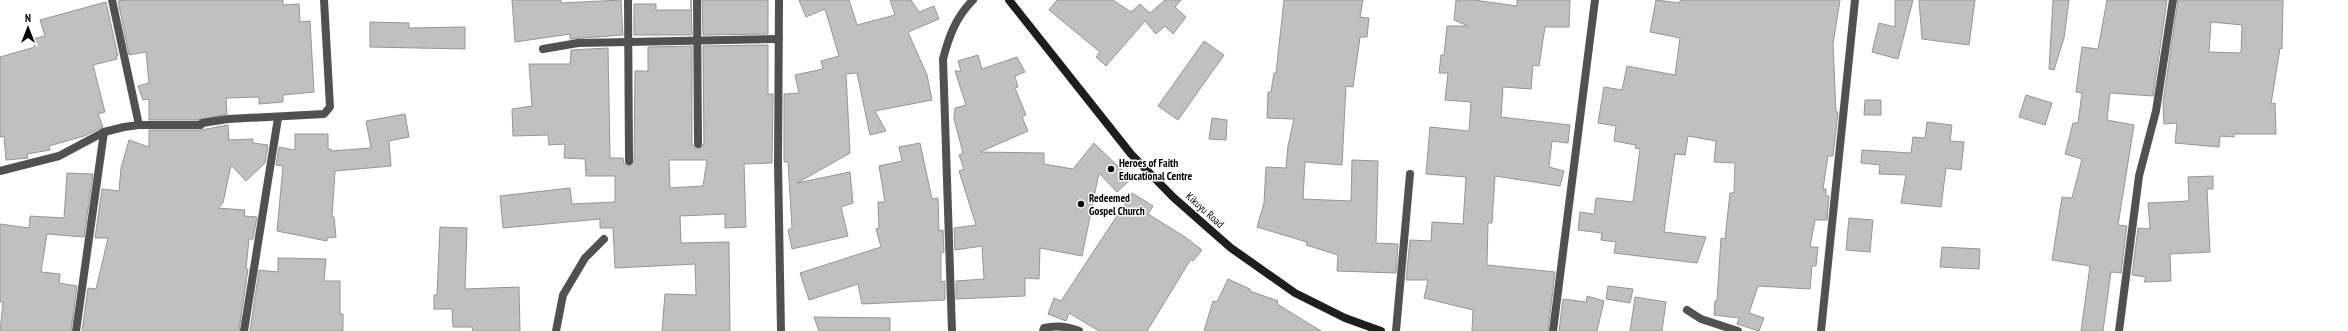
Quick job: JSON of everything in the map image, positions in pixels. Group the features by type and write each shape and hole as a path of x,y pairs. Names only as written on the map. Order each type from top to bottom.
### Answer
{"main road":[{"name":"Kikuyu Road","path":"1009,0 1131,154 1173,197 1231,248 1295,293 1345,318 1381,331"}],"street":[{"path":"112,0 139,125"},
{"path":"0,171 59,156 104,132 139,125 201,125 202,123 228,119 278,118 324,114 328,111 324,0"},
{"path":"628,0 629,161"},
{"path":"698,0 698,144"},
{"path":"779,0 778,163 781,331"},
{"path":"952,331 943,58 956,20 973,0"},
{"path":"1553,331 1595,0"},
{"path":"1821,331 1855,0"},
{"path":"2119,331 2139,176 2156,111 2173,0"},
{"path":"543,49 578,43 697,40 779,40"},
{"path":"244,331 278,118"},
{"path":"76,331 104,132"},
{"path":"1396,331 1410,174"},
{"path":"556,331 563,295 585,258 604,239"},
{"path":"1686,310 1701,319 1738,331"},
{"path":"1043,331 1044,328 1053,326 1068,326 1079,331"}],"building":[{"path":"283,0 283,5 299,4 300,22 310,21 314,92 283,95 283,102 259,104 259,97 226,98 227,114 198,120 149,120 149,99 143,100 138,86 149,83 146,52 129,55 118,1"},
{"path":"512,0 561,0 561,3 621,0 623,35 570,39 570,34 515,42"},
{"path":"691,0 692,35 634,35 634,4 656,4 656,10 691,10"},
{"path":"702,0 768,0 768,34 703,35"},
{"path":"799,0 849,0 857,25 895,15 890,0 911,0 919,12 934,6 939,19 908,32 927,75 932,100 875,111 886,131 870,135 857,73 846,74 850,153 797,183 850,172 853,203 841,207 848,236 792,249 788,230 792,228 788,162 784,162 784,94 799,93 795,75 823,69 821,61 839,56 825,9 806,17"},
{"path":"1057,0 1113,0 1131,12 1140,4 1150,13 1165,0 1181,0 1175,7 1186,17 1173,34 1165,26 1156,34 1145,21 1106,66 1096,57 1100,52 1049,10"},
{"path":"1284,0 1363,0 1360,17 1369,18 1367,37 1360,37 1353,87 1346,86 1342,165 1305,162 1303,199 1351,201 1352,160 1378,161 1376,243 1398,244 1396,273 1337,271 1338,255 1306,245 1307,242 1257,227 1264,203 1266,167 1286,168 1288,146 1294,119 1267,118 1268,92 1271,92 1274,73 1276,73"},
{"path":"1456,0 1474,0 1517,6 1517,0 1570,0 1569,27 1545,27 1539,66 1533,65 1531,89 1503,87 1501,117 1570,125 1568,143 1552,141 1549,167 1564,171 1560,186 1495,176 1492,223 1488,223 1487,265 1555,272 1548,331 1472,331 1473,310 1424,298 1428,280 1406,280 1410,240 1431,241 1432,222 1463,224 1466,177 1426,174 1430,127 1469,131 1471,102 1445,100 1448,73 1439,73 1441,55 1444,55 1447,26 1468,26 1454,20"},
{"path":"1656,0 1680,3 1680,0 1840,0 1833,44 1836,112 1838,112 1833,156 1828,156 1823,189 1826,189 1826,196 1829,196 1827,220 1815,220 1810,247 1818,247 1816,266 1812,266 1810,289 1758,286 1749,313 1764,318 1759,331 1737,324 1739,318 1714,315 1715,301 1717,301 1721,238 1725,239 1730,193 1734,193 1735,163 1714,162 1716,141 1688,136 1685,155 1675,154 1664,232 1706,237 1697,263 1614,253 1616,242 1601,240 1602,233 1578,230 1580,212 1594,214 1596,198 1633,202 1640,149 1635,148 1636,145 1614,141 1616,126 1598,123 1604,87 1622,90 1627,66 1675,75 1680,38 1650,32"},
{"path":"1895,0 1913,0 1898,59 1872,52 1879,23 1895,27"},
{"path":"1919,0 1975,0 1969,45 1922,39"},
{"path":"2053,0 2069,0 2064,38 2054,70 2049,69"},
{"path":"2107,0 2167,0 2153,96 2110,93 2107,120 2134,125 2118,225 2127,226 2121,273 2111,272 2103,331 2081,331 2090,266 2052,260 2062,197 2072,198 2082,159 2065,154 2073,123 2078,123 2082,93 2076,92 2082,47 2098,49"},
{"path":"2178,0 2283,0 2282,49 2280,48 2271,104 2275,103 2276,134 2234,134 2234,137 2220,136 2219,147 2175,143 2177,123 2164,124 2163,102","holes":["2211,22 2242,25 2241,53 2209,52"]},
{"path":"106,2 118,56 116,56 117,59 93,65 105,112 98,114 103,127 84,136 49,146 50,150 27,154 28,158 6,160 4,136 0,137 0,57 35,47 33,39 45,36 40,20"},
{"path":"370,22 409,23 409,28 465,27 465,49 370,47"},
{"path":"1204,41 1224,55 1178,120 1158,106"},
{"path":"768,45 768,94 773,94 772,163 744,164 746,227 725,228 725,214 680,216 681,243 729,242 730,331 662,331 665,294 696,295 695,264 615,268 613,228 600,228 600,219 503,228 500,196 570,188 572,204 615,202 615,176 586,176 585,159 564,158 565,144 549,145 548,135 513,136 512,109 532,106 529,64 570,64 571,50 608,48 610,158 623,158 624,164 629,166 634,161 635,71 648,71 648,47 692,46 692,144 695,149 698,149 704,144 703,46","holes":["669,160 707,160 703,186 670,188"]},
{"path":"978,55 982,69 1017,57 1025,72 1015,76 1018,87 1015,88 1026,115 1022,117 1028,131 980,152 1044,153 1044,164 1073,169 1094,143 1131,179 1117,192 1099,173 1082,256 1040,248 1039,279 1025,278 1025,296 956,299 956,281 984,279 982,246 955,250 954,228 976,225 959,171 964,169 959,155 963,153 954,119 955,108 966,105 955,71 961,71 958,61"},
{"path":"2026,95 2052,103 2045,125 2019,117"},
{"path":"1865,100 1881,100 1881,115 1864,115"},
{"path":"405,114 409,137 389,141 391,166 335,171 332,217 334,217 336,237 327,238 327,241 277,231 283,166 276,165 279,147 295,150 295,134 328,134 328,149 331,149 331,151 371,148 366,121"},
{"path":"1212,118 1227,120 1226,140 1209,139"},
{"path":"1927,122 1952,125 1950,141 1964,142 1961,170 1946,168 1941,207 1901,203 1906,175 1879,174 1880,165 1861,163 1862,150 1911,153 1913,137 1925,138"},
{"path":"228,125 229,140 253,139 253,143 268,145 265,163 246,181 231,165 223,203 218,208 245,210 244,216 257,217 253,239 249,239 246,269 248,269 239,331 82,331 88,288 96,289 108,238 95,238 102,189 119,191 121,168 129,140 149,147 149,130 201,130"},
{"path":"920,143 932,199 938,198 939,231 943,230 944,252 941,253 941,282 945,281 945,300 862,304 858,284 809,300 800,273 881,247 876,229 879,228 878,202 885,202 879,166 902,161 899,147"},
{"path":"67,173 93,174 84,237 47,234 41,272 60,274 59,283 77,286 71,331 0,331 3,302 0,302 0,224 29,228 30,216 64,218"},
{"path":"2213,176 2213,189 2207,189 2210,252 2170,254 2171,281 2144,282 2146,277 2132,275 2138,228 2150,229 2148,203 2189,201 2188,177"},
{"path":"1132,193 1153,206 1148,214 1185,237 1202,250 1193,261 1191,259 1147,331 1099,331 1069,313 1066,321 1048,314 1054,298 1061,301"},
{"path":"1849,218 1873,220 1870,252 1846,250"},
{"path":"440,227 467,228 465,289 519,287 520,331 473,331 472,327 453,327 452,309 434,309 434,295 437,295"},
{"path":"1942,247 1980,249 1979,269 1940,267"},
{"path":"278,258 326,259 324,281 340,281 340,314 343,314 343,331 250,331 259,270 278,272"},
{"path":"1228,279 1250,289 1250,291 1278,301 1277,304 1321,331 1204,331 1213,301 1217,302"},
{"path":"1608,286 1633,289 1630,303 1606,299"},
{"path":"1587,296 1604,301 1597,331 1559,331 1563,299 1586,302"},
{"path":"1635,297 1666,302 1662,331 1630,331"},
{"path":"814,317 890,318 890,331 819,331"}],"place":[{"name":"Heroes of Faith Educational Centre","path":"1111,169"},
{"name":"Redeemed Gospel Church","path":"1081,204"}]}
